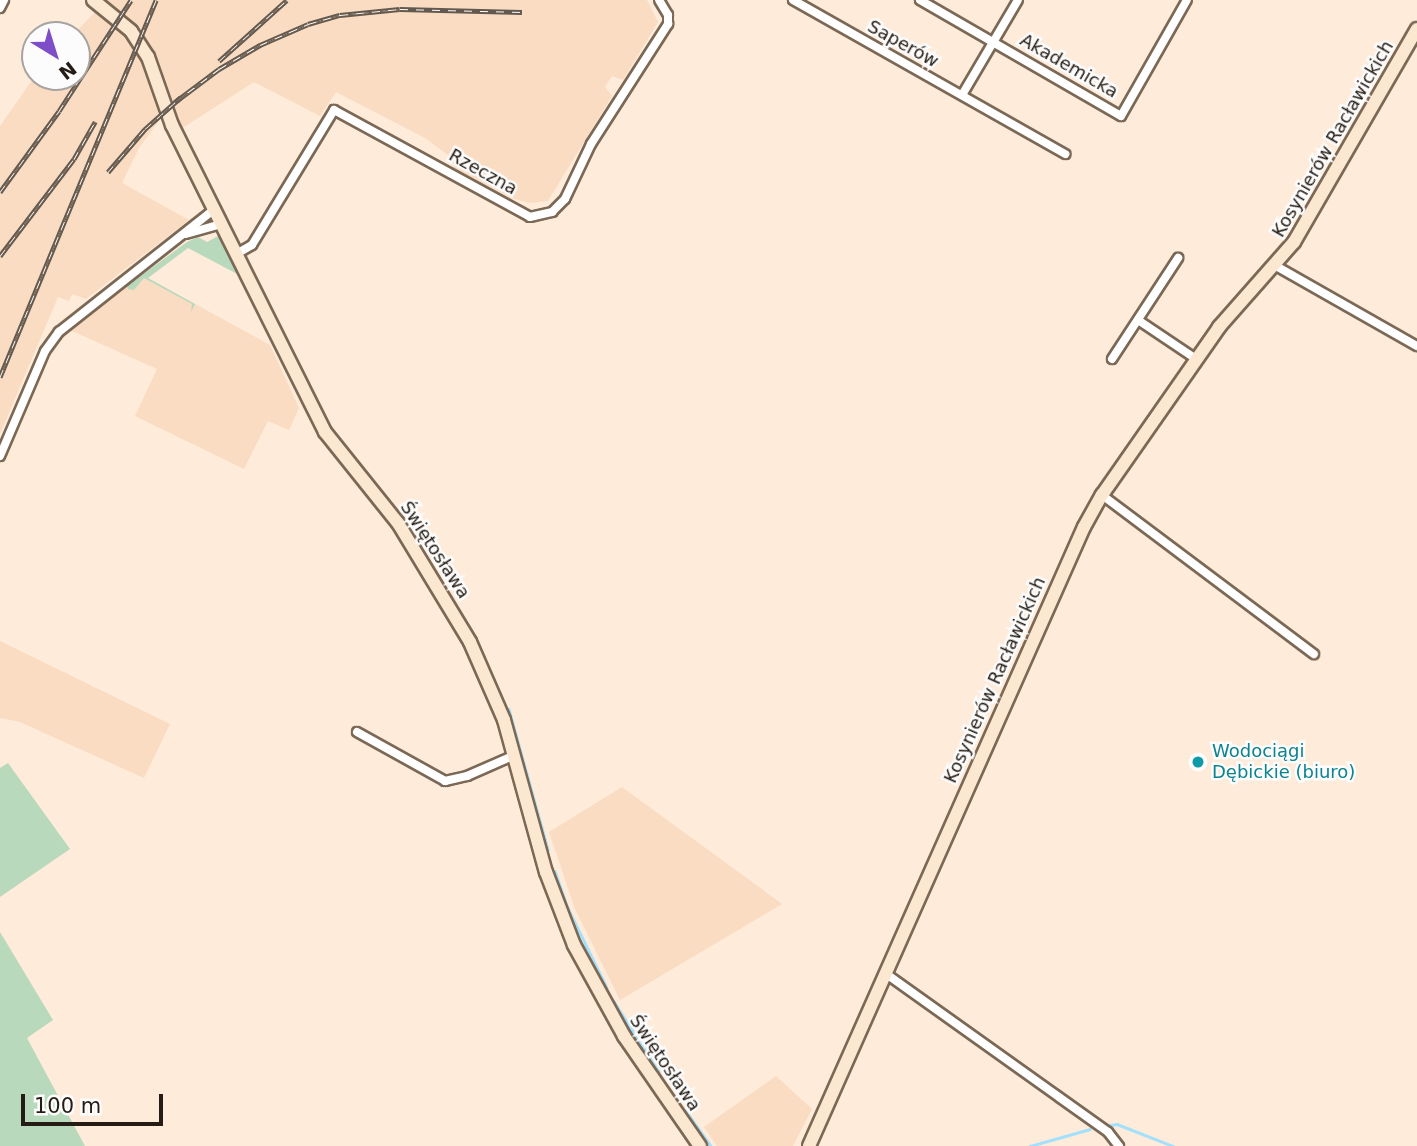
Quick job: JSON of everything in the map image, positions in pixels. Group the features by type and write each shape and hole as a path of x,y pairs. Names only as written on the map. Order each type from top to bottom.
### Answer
{"street":[{"path":"0,8 4,0"},
{"name":"Świętosława","path":"93,0 123,23 144,50 169,117 325,432 388,509 462,626 497,700 515,755 546,872 574,945 624,1036 700,1146"},
{"name":"Rzeczna","path":"238,253 252,245 334,110 530,217 552,212 565,200 592,144 668,24 668,15 659,0"},
{"name":"Saperów","path":"793,0 1065,154"},
{"name":"Akademicka","path":"920,0 1121,116 1187,0"},
{"path":"962,95 1018,0"},
{"name":"Kosynierów Racławickich","path":"809,1146 1071,553 1102,495 1219,327 1276,266 1294,242 1417,29"},
{"path":"0,456 45,351 59,332 215,209"},
{"path":"183,235 222,223"},
{"path":"1112,359 1178,258"},
{"path":"1276,266 1417,346"},
{"path":"1138,320 1196,359"},
{"path":"1102,495 1314,654"},
{"path":"357,732 445,781 467,776 515,755"},
{"path":"885,973 1095,1122 1108,1132 1119,1146"}],"shaded area":[{"path":"98,0 647,0 658,22 623,80 612,76 605,87 612,96 548,201 530,203 511,198 454,168 452,158 425,138 336,92 320,116 254,82 184,127 168,134 161,118 139,148 122,183 189,220 86,299 72,294 69,301 58,297 0,434 0,126 24,91 91,91 91,21 86,21 95,12"},
{"path":"142,275 270,345 299,408 289,430 268,421 244,469 135,416 157,369 70,330"},
{"path":"0,641 170,724 144,778 20,722 0,718"},
{"path":"622,787 782,904 620,1000 575,909 549,832"},
{"path":"776,1076 812,1109 793,1146 717,1146 704,1127"}],"green space":[{"path":"218,236 246,279 242,281 239,275 188,248 148,278 195,304 191,312 192,304 144,278 134,290 128,289 127,286 187,242 198,237 207,242"},
{"path":"8,763 70,849 0,897 0,768"},
{"path":"0,932 53,1020 27,1038 85,1146 0,1146"}],"waterway":[{"path":"509,709 548,850"},
{"path":"555,871 567,906 607,988"},
{"path":"613,1000 659,1072"},
{"path":"686,1111 711,1146"},
{"path":"1110,1125 1117,1124 1173,1146"},
{"path":"1030,1146 1090,1129"}],"railway":[{"path":"0,192 59,111 131,0"},
{"path":"0,377 156,0"},
{"path":"219,61 287,0"},
{"path":"175,102 219,69 260,45 308,24 340,15 400,9 522,12"},
{"path":"108,172 145,129 181,97"},
{"path":"0,256 74,159 95,122"}],"place":[{"name":"Wodociągi Dębickie (biuro)","path":"1198,762"}]}
